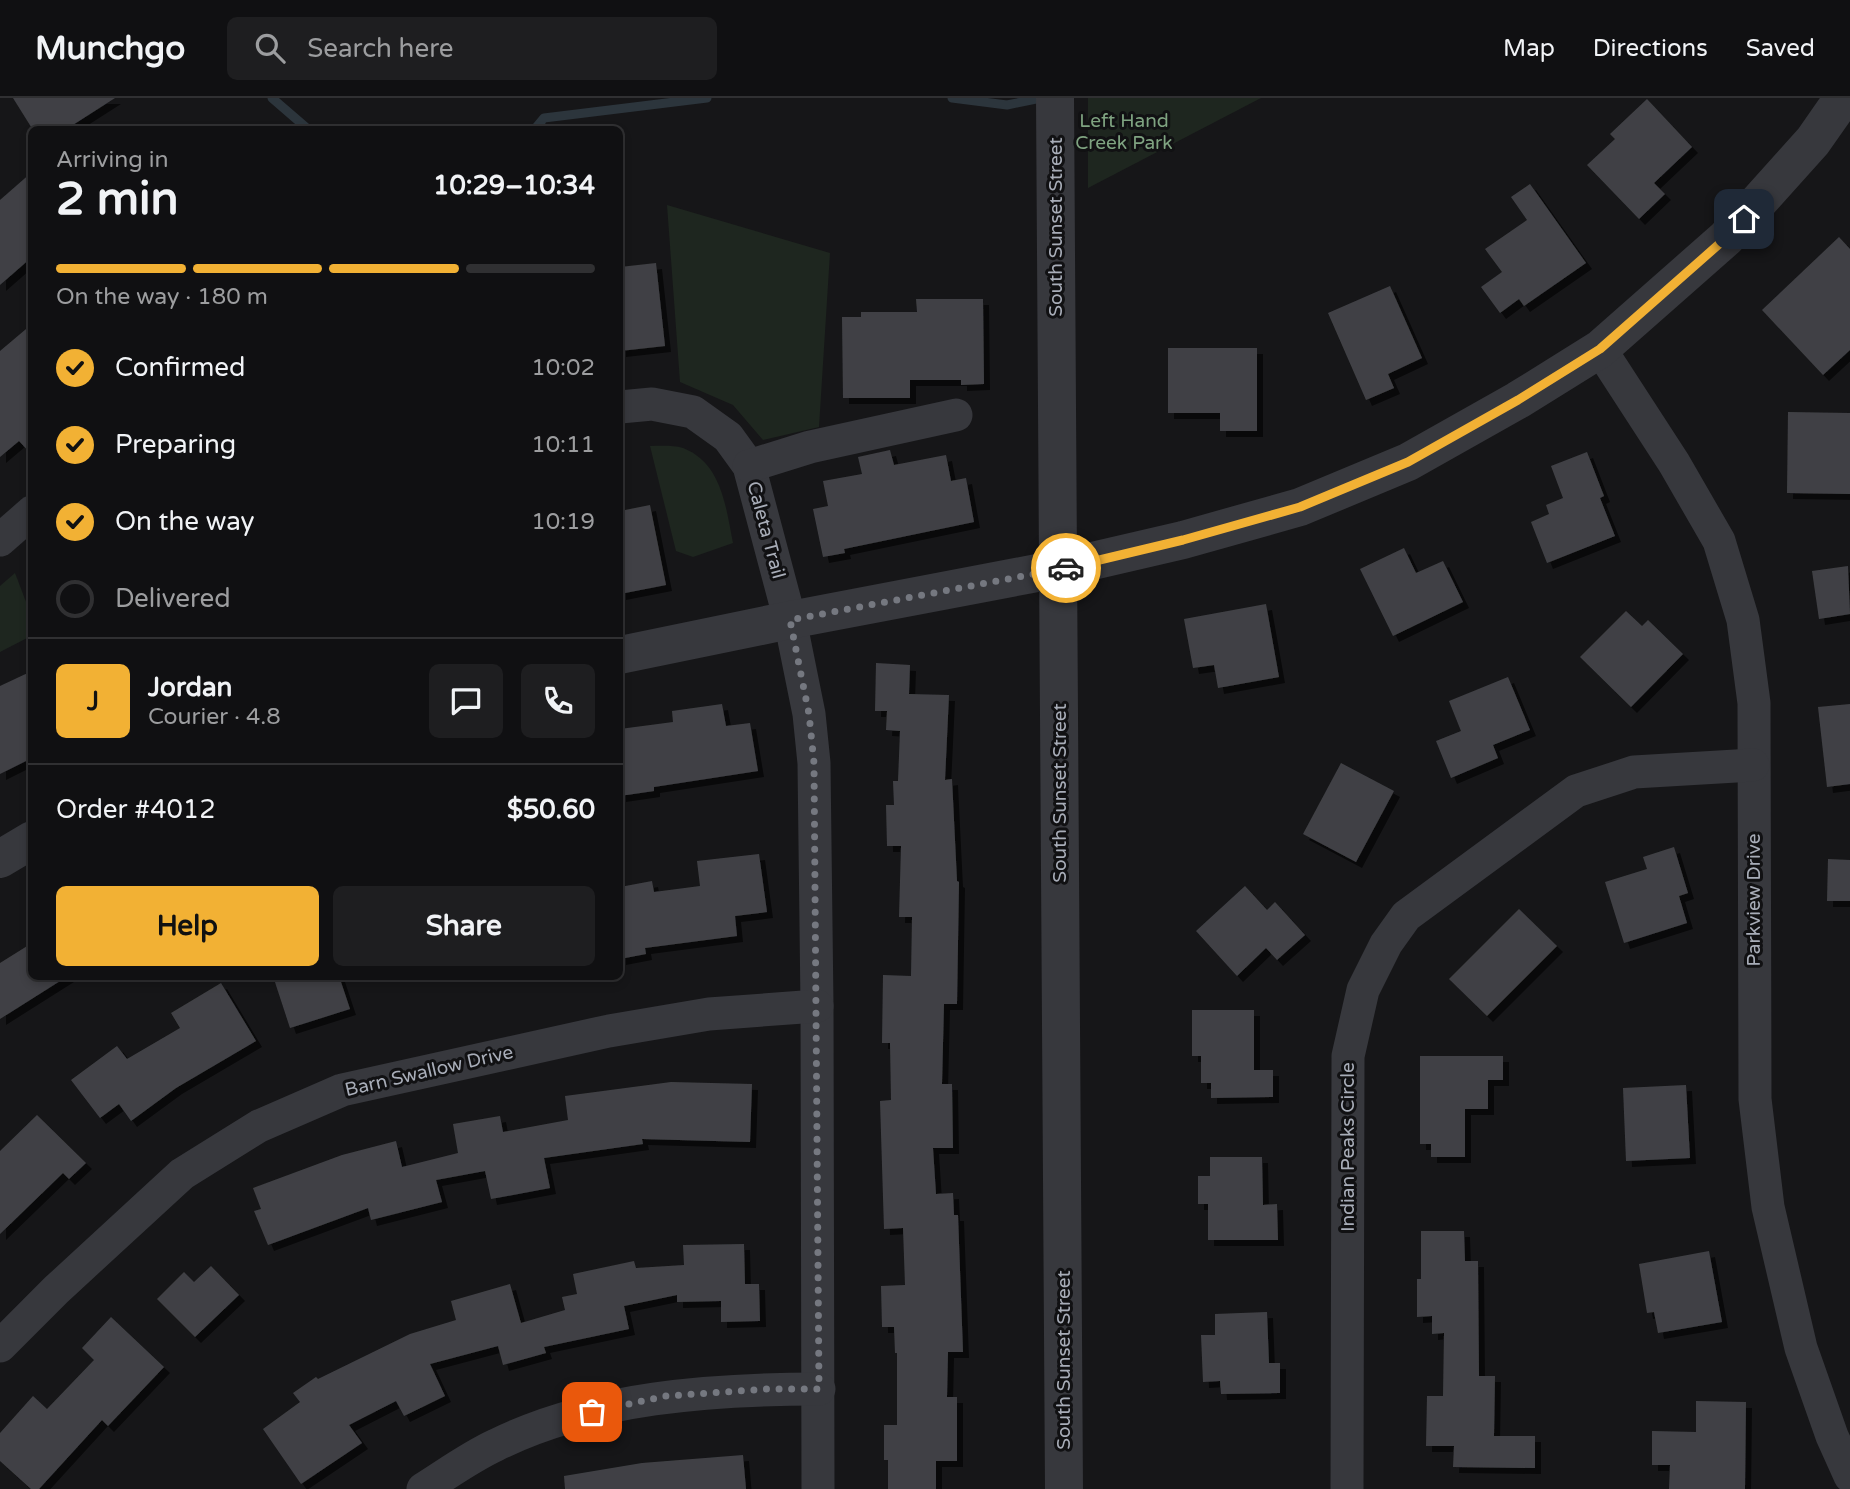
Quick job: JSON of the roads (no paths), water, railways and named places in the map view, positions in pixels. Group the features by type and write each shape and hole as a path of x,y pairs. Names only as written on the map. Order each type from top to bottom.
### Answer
{"street":[{"name":"South Sunset Street","path":"1055,98 1065,1489"},
{"path":"623,654 1058,569 1183,540 1312,502 1408,462 1518,400 1600,349 1726,238 1813,141 1843,98"},
{"name":"Parkview Drive","path":"1600,349 1674,463 1718,541 1743,621 1754,703 1755,1099 1768,1207 1801,1348 1832,1436 1850,1476"},
{"name":"Caleta Trail","path":"623,407 652,404 693,412 728,437 749,466 790,620 809,714 814,763 817,1006 818,1489"},
{"path":"749,466 810,447 956,415"},
{"path":"0,540 28,516"},
{"name":"Indian Peaks Circle","path":"1347,1489 1348,1056 1363,990 1386,944 1406,916 1576,791 1634,772 1753,765"},
{"path":"0,859 28,842"},
{"name":"Barn Swallow Drive","path":"0,1346 56,1290 182,1174 259,1126 342,1090 609,1031 709,1014 817,1006"},
{"path":"422,1489 496,1445 568,1417 666,1396 768,1389 819,1389"}],"waterway":[{"path":"272,98 304,126"},
{"path":"537,126 544,118 707,98"},
{"path":"952,98 1007,105 1041,98"}],"park label":[{"name":"Left Hand Creek Park","path":"1124,132"}]}
